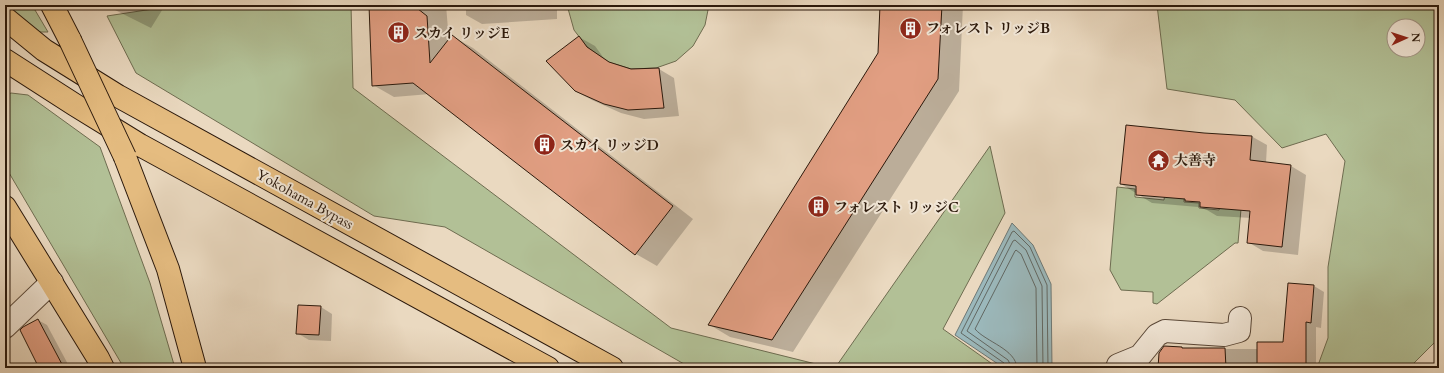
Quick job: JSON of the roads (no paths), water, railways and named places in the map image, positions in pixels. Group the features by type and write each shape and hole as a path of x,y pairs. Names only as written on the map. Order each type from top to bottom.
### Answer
{"highway":[{"path":"52,5 126,157 168,269 195,368"},
{"name":"Yokohama Bypass","path":"5,18 44,50 118,96 612,368"},
{"path":"8,65 140,144 548,368"},
{"path":"5,207 103,368"}],"street":[{"path":"5,327 52,282"},
{"path":"1117,368 1118,365 1140,356 1157,335 1165,331 1224,335 1239,331 1240,318"}],"water":[{"path":"1012,223 1033,245 1051,284 1052,368 1004,368 955,335"}],"place":[{"name":"フォレスト リッジB","path":"910,28"},
{"name":"スカイ リッジE","path":"399,33"},
{"name":"スカイ リッジD","path":"544,145"},
{"name":"大善寺","path":"1158,160"},
{"name":"フォレスト リッジC","path":"819,207"}]}
